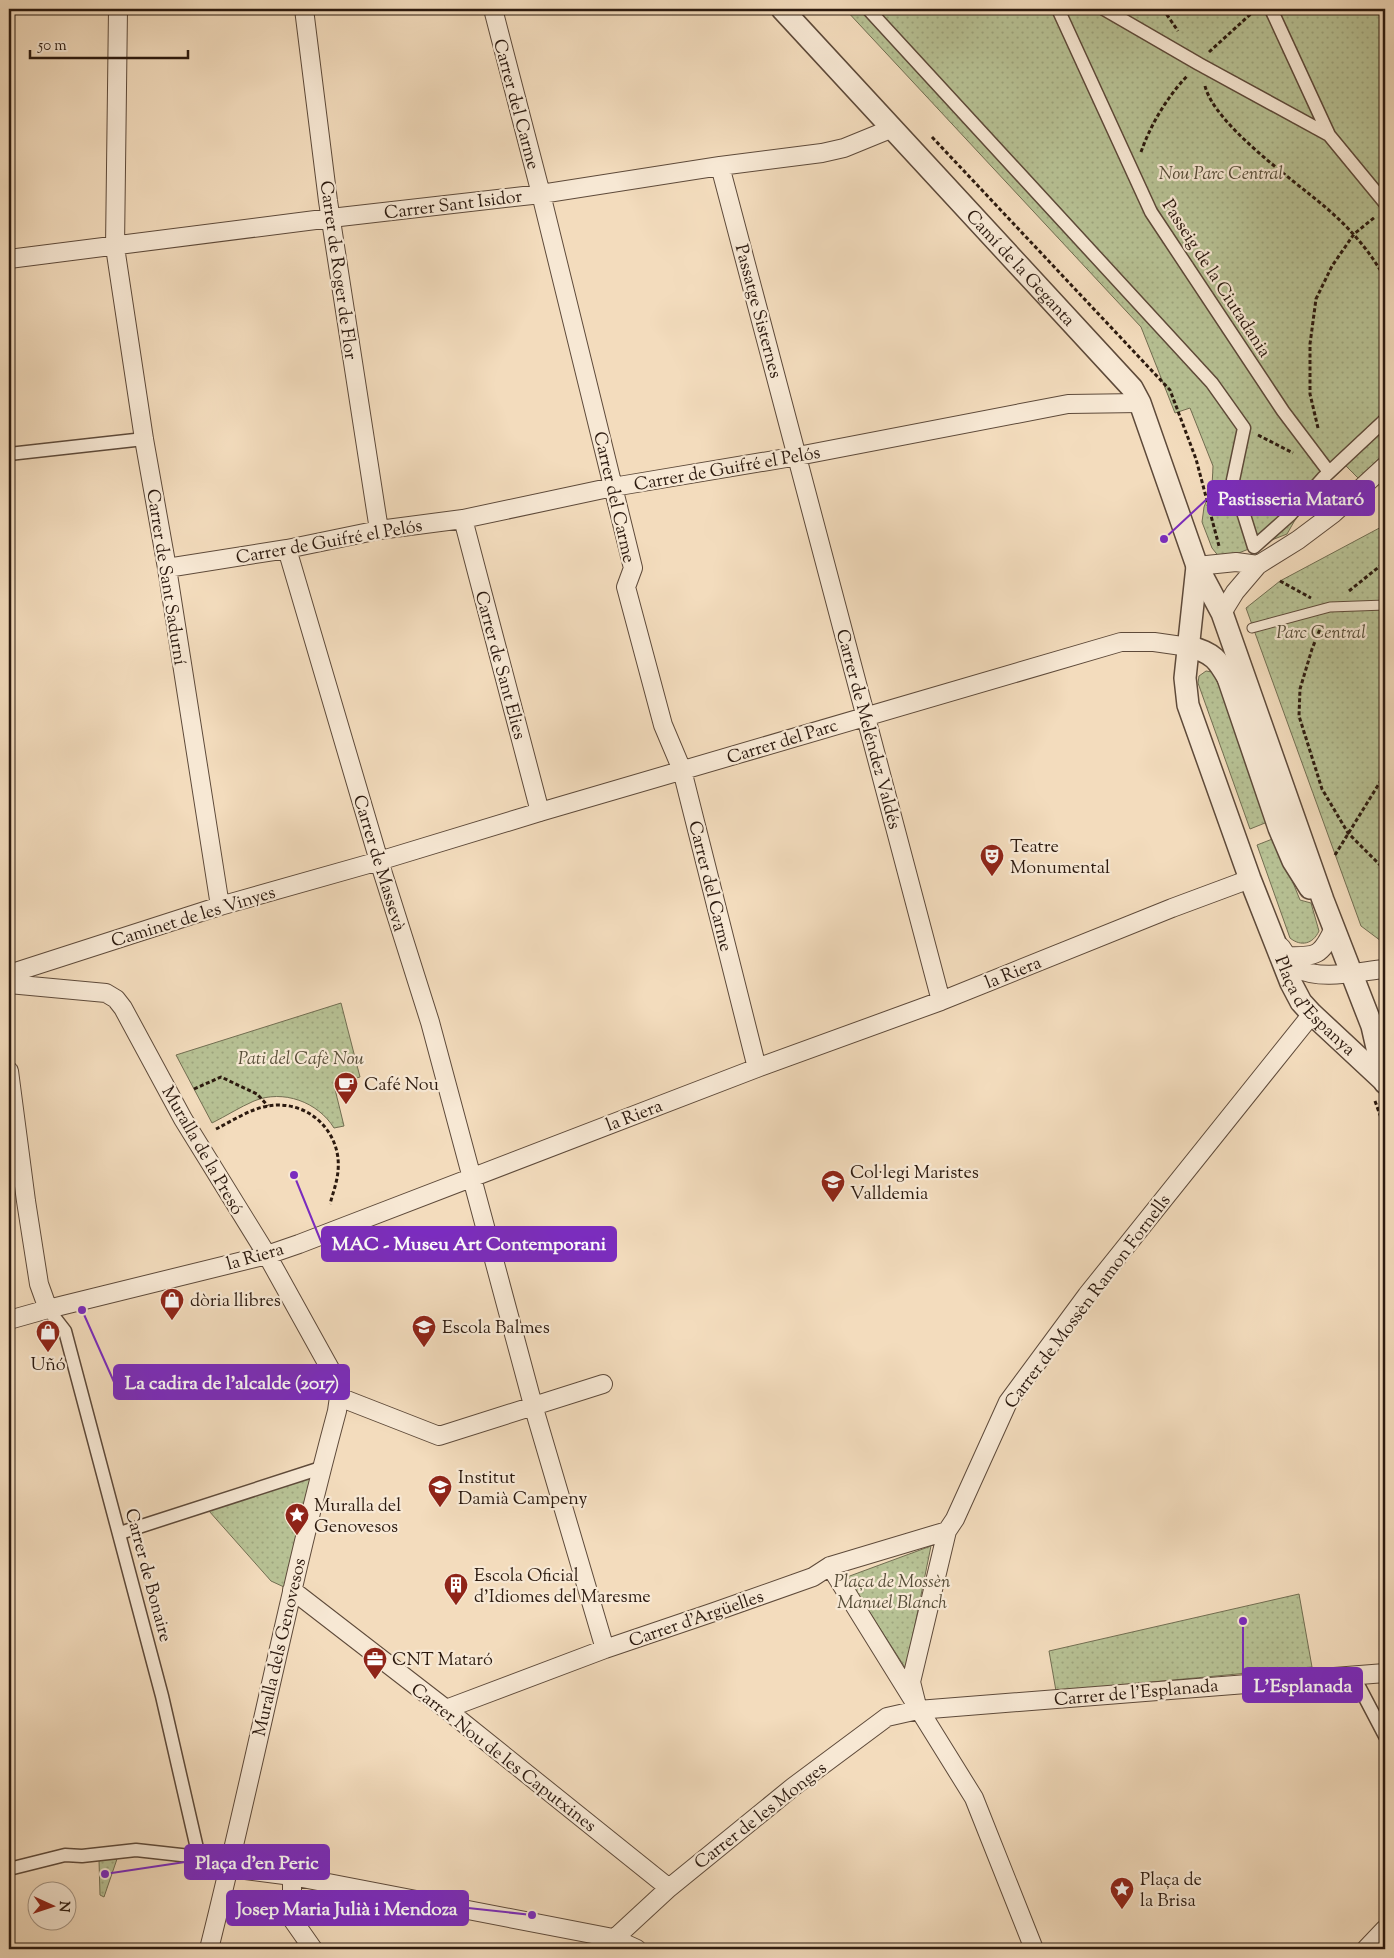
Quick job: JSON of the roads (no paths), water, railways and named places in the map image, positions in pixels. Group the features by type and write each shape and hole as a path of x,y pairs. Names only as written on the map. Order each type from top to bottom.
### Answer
{"street":[{"name":"Carrer de Sant Sadurní","path":"118,9 115,247 220,906"},
{"name":"Carrer de Roger de Flor","path":"304,9 331,218 379,530"},
{"name":"Carrer del Carme","path":"493,9 634,568 626,587 663,725 682,770 757,1068"},
{"name":"Camí de la Geganta","path":"782,9 1132,388 1140,403 1197,566"},
{"path":"868,9 1212,383 1244,428 1233,480 1254,547 1290,515 1329,472 1385,420"},
{"name":"Passeig de la Ciutadania","path":"1058,9 1151,212 1283,411 1329,472"},
{"path":"1104,9 1199,64 1329,135"},
{"path":"1271,9 1329,135 1382,208"},
{"name":"Carrer Sant Isidor","path":"9,259 331,218 541,194 844,148 893,128"},
{"name":"Passatge Sisternes","path":"720,166 798,456"},
{"name":"Carrer de Guifré el Pelós","path":"167,568 287,549 379,530 463,519 613,487 798,456 1068,404 1140,403"},
{"path":"9,454 144,438"},
{"name":"Carrer de Meléndez Valdés","path":"798,456 941,1001"},
{"path":"1222,613 1235,592 1258,565 1298,540 1334,513 1385,466"},
{"name":"Carrer de Sant Elies","path":"463,519 540,812"},
{"name":"Carrer de Massevà","path":"287,549 379,862 430,1022 533,1405 605,1648"},
{"path":"1197,566 1236,562 1258,565"},
{"name":"Plaça d'Espanya","path":"1197,566 1222,613 1323,900 1372,1026 1381,1086"},
{"name":"Plaça d'Espanya","path":"1197,566 1186,678 1188,705 1250,879 1291,983 1301,1002 1381,1086"},
{"name":"Carrer del Parc","path":"379,862 540,812 1121,642 1154,642 1189,647"},
{"name":"Plaça d'Espanya","path":"1189,647 1204,650 1216,659 1272,754"},
{"name":"Plaça d'Espanya","path":"1228,678 1293,861 1307,884 1323,900"},
{"name":"Caminet de les Vinyes","path":"9,974 220,906 379,862"},
{"name":"la Riera","path":"9,1320 267,1255 757,1068 941,1001 1172,908 1250,879"},
{"name":"Plaça d'Espanya","path":"1266,921 1286,956 1297,968 1311,973 1351,973"},
{"name":"Plaça d'Espanya","path":"1286,956 1317,954 1325,947 1334,928"},
{"path":"1351,973 1385,969"},
{"name":"Muralla de la Presó","path":"9,984 106,993 116,999 123,1008 183,1119 267,1255 338,1383 340,1397"},
{"name":"Carrer de Mossèn Ramon Fornells","path":"918,1710 911,1682 946,1531 955,1519 1008,1402 1087,1295 1312,1014"},
{"path":"9,1071 10,1089 39,1284 48,1309"},
{"name":"Carrer de Bonaire","path":"48,1309 66,1331 162,1696 199,1856"},
{"path":"340,1397 439,1436 603,1384"},
{"name":"Muralla dels Genovesos","path":"209,1949 230,1868 292,1590 340,1397"},
{"path":"120,1533 322,1468"},
{"name":"Carrer d'Argüelles","path":"446,1709 605,1648 813,1577 830,1566 946,1531"},
{"path":"830,1566 974,1798 1034,1949"},
{"name":"Carrer Nou de les Caputxines","path":"292,1590 446,1709 669,1888"},
{"name":"Carrer de l'Esplanada","path":"918,1710 1385,1672"},
{"path":"1353,1675 1385,1736"},
{"name":"Carrer de les Monges","path":"608,1944 669,1888 793,1787 887,1717 918,1710"},
{"path":"9,1869 65,1855 82,1856 136,1850 199,1856 230,1868 292,1876 637,1949"},
{"path":"292,1876 292,1920 313,1949"},
{"path":"1366,1949 1385,1929"}],"lane":[{"path":"1252,628 1330,607 1385,605"}],"place":[{"name":"Pastisseria Mataró","path":"1164,539"},
{"name":"Teatre Monumental","path":"992,877"},
{"name":"Café Nou","path":"346,1105"},
{"name":"MAC - Museu Art Contemporani","path":"294,1175"},
{"name":"Col·legi Maristes Valldemia","path":"833,1203"},
{"name":"La cadira de l'alcalde (2017)","path":"82,1310"},
{"name":"dòria llibres","path":"172,1321"},
{"name":"Escola Balmes","path":"424,1348"},
{"name":"Uñó","path":"48,1353"},
{"name":"Institut Damià Campeny","path":"440,1508"},
{"name":"Muralla del Genovesos","path":"297,1536"},
{"name":"Escola Oficial d'Idiomes del Maresme","path":"456,1606"},
{"name":"L'Esplanada","path":"1243,1621"},
{"name":"CNT Mataró","path":"375,1680"},
{"name":"Plaça d'en Peric","path":"105,1874"},
{"name":"Plaça de la Brisa","path":"1122,1910"},
{"name":"Josep Maria Julià i Mendoza","path":"532,1915"}],"park label":[{"name":"Nou Parc Central","path":"1221,173"},
{"name":"Parc Central","path":"1321,632"},
{"name":"Pati del Cafè Nou","path":"301,1058"},
{"name":"Plaça de Mossèn Manuel Blanch","path":"892,1591"}]}
